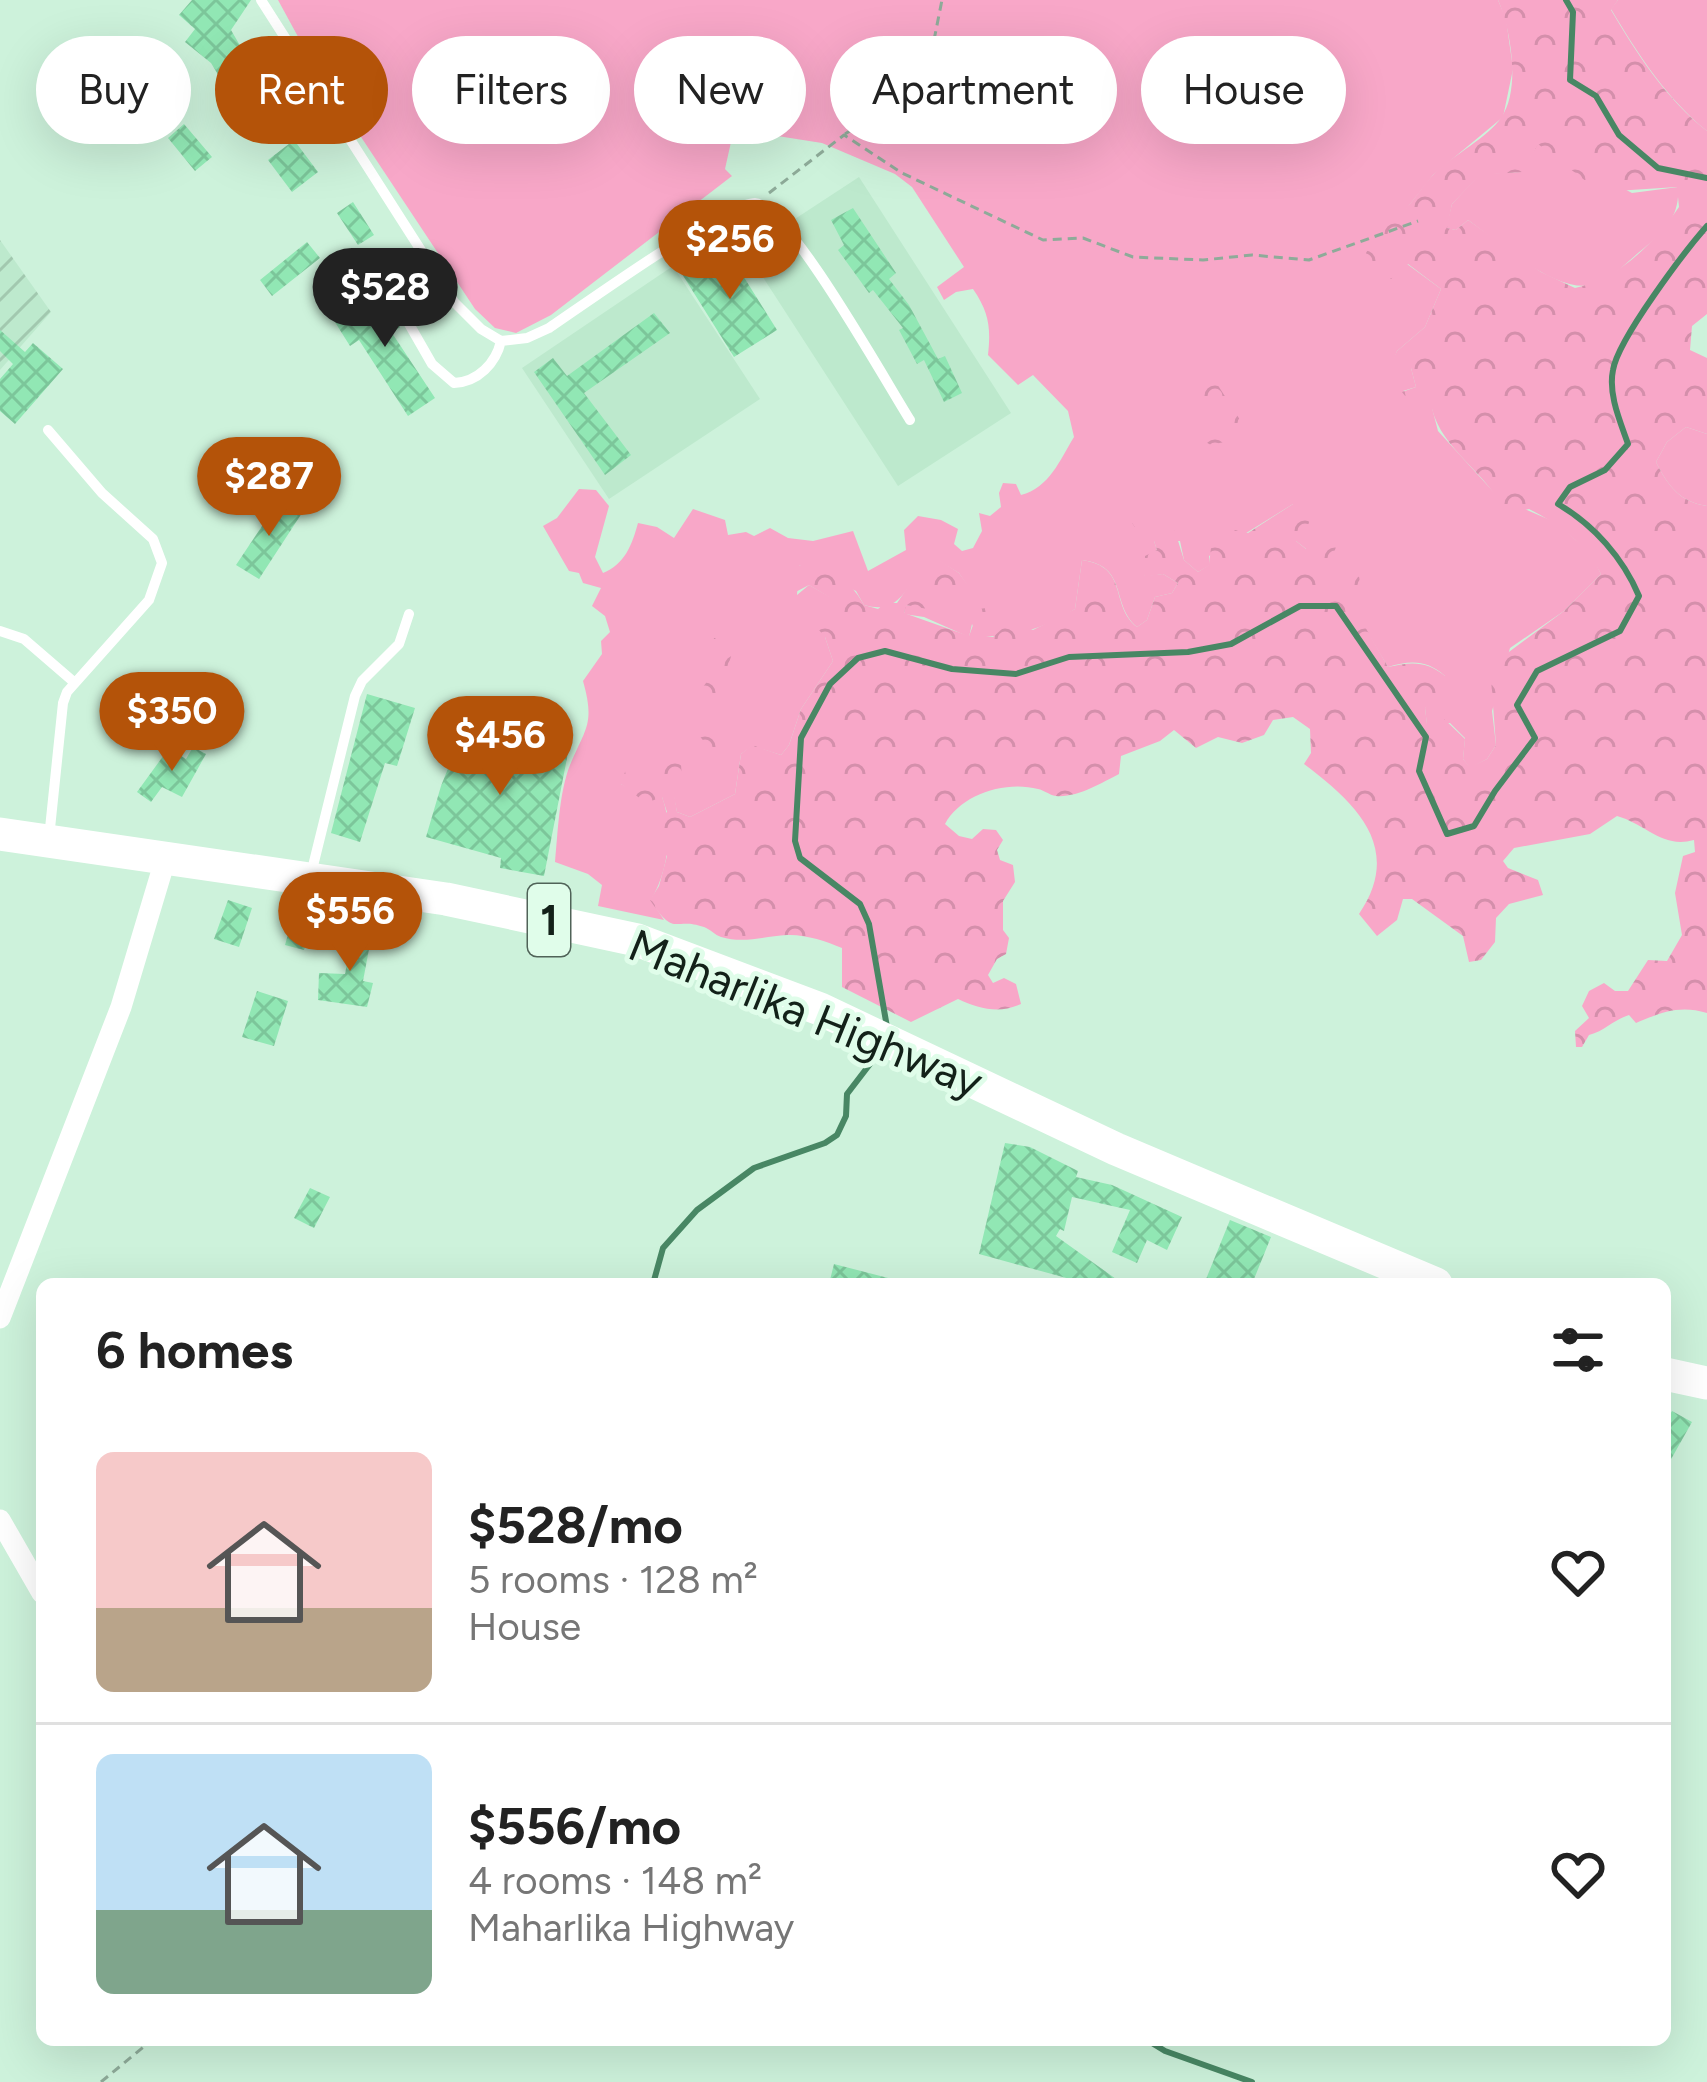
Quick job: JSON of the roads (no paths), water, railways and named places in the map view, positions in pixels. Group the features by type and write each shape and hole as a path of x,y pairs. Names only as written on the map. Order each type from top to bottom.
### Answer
{"main road":[{"name":"Maharlika Highway","path":"0,834 446,899 638,940 820,1009 1135,1157 1422,1278"},
{"path":"1671,1379 1707,1383"}],"street":[{"path":"0,1318 121,1007 166,857"},
{"path":"0,1520 36,1583"}],"lane":[{"path":"261,0 454,302 481,329 501,341 527,338 698,230 752,203 764,205 798,241 910,420"},
{"path":"329,307 370,282 385,282 432,364 454,383 465,383 492,363 501,341"},
{"path":"48,430 102,493 153,539 162,563 149,600 75,682 63,703 49,841"},
{"path":"310,877 356,696 362,681 399,644 409,614"},
{"path":"0,632 24,639 75,682"}],"waterway":[{"path":"1566,0 1573,12 1570,80 1596,96 1619,135 1658,168 1707,178"},
{"path":"887,1027 869,924 860,904 800,858 795,841 801,738 830,684 858,658 885,651 952,669 1016,674 1069,657 1188,652 1231,644 1300,606 1336,606 1426,737 1419,771 1447,834 1474,826 1535,738 1517,705 1537,671 1620,631 1639,596 1606,544 1558,504 1570,487 1605,470 1628,444 1612,388 1618,356 1654,296 1707,226"},
{"path":"655,1278 663,1248 697,1210 754,1168 837,1135 846,1116 847,1094 880,1051"},
{"path":"1157,2046 1252,2082"}]}
